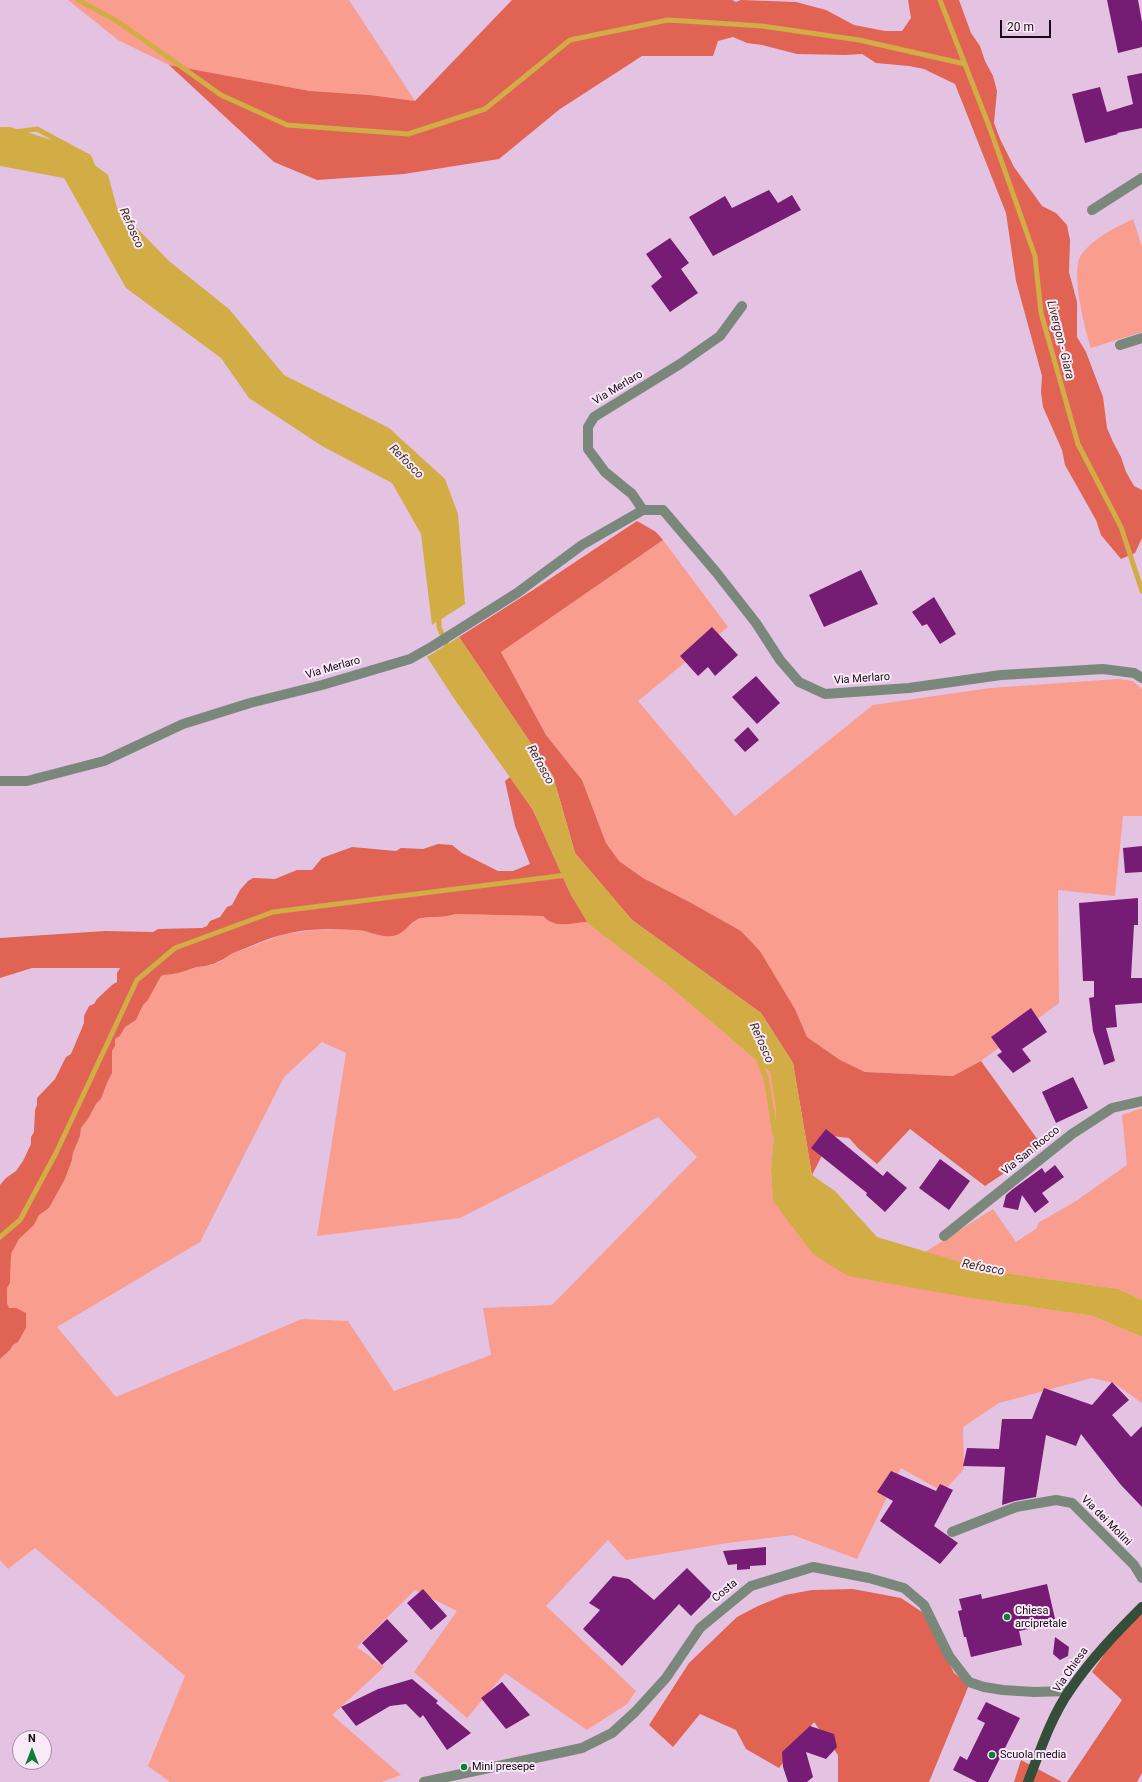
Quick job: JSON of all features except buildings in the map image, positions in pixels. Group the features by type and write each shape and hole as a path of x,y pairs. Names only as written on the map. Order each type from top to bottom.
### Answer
{"main road":[{"name":"Via Chiesa","path":"1028,1782 1047,1734 1069,1691 1103,1647 1142,1606"}],"street":[{"path":"1092,210 1142,178"},
{"name":"Via Merlaro","path":"643,510 632,494 605,472 588,449 588,427 594,417 680,364 720,336 742,306"},
{"path":"1120,345 1142,338"},
{"name":"Via Merlaro","path":"0,782 27,781 104,761 184,724 250,703 322,685 410,659 517,593 582,545 643,510 663,510 716,572 756,623 780,660 799,682 825,694 909,688 1001,675 1103,669 1134,673 1142,678"},
{"name":"Via San Rocco","path":"944,1236 1072,1134 1112,1108 1142,1101"},
{"name":"Via dei Molini","path":"952,1532 1016,1507 1056,1500 1072,1503 1134,1565 1142,1578"},
{"name":"Costa","path":"424,1782 582,1748 612,1733 635,1712 666,1678 700,1628 745,1590 751,1586 813,1567 869,1578 904,1588 924,1605 949,1656 969,1682 984,1687 1003,1690 1034,1692 1069,1691"}],"shaded area":[{"path":"68,0 349,0 415,101 370,95 310,91 169,65 118,40"},
{"path":"512,0 732,0 736,2 741,0 796,2 826,10 854,25 885,31 902,31 911,18 908,0 959,0 971,33 980,46 985,61 993,76 997,91 994,123 1000,139 1014,167 1042,206 1056,213 1067,225 1070,240 1069,272 1077,302 1077,337 1086,352 1103,397 1107,428 1121,457 1126,472 1134,486 1142,490 1142,538 1135,553 1121,559 1101,535 1096,520 1065,465 1062,450 1043,407 1041,392 1042,376 1016,281 1006,213 955,84 924,69 876,63 862,54 797,54 762,45 747,43 733,37 718,41 713,56 642,56 560,109 499,159 404,174 317,180 274,162 169,65 310,91 370,95 415,101"},
{"path":"1133,219 1142,247 1142,332 1091,348 1085,328 1080,301 1077,274 1078,263 1081,255 1092,243"},
{"path":"637,521 656,532 663,540 501,652 546,735 582,780 606,843 619,861 643,878 741,931 760,951 795,1009 807,1037 840,1060 865,1072 953,1076 981,1061 1043,1147 985,1186 910,1129 877,1164 858,1148 849,1138 832,1136 812,1175 793,1063 761,1013 632,920 575,853 553,776 459,637"},
{"path":"663,540 728,627 638,701 735,816 873,705 990,688 1118,679 1133,681 1142,689 1142,816 1123,816 1115,896 1058,890 1059,1003 981,1061 953,1076 865,1072 840,1060 807,1037 795,1009 760,951 741,931 643,878 619,861 606,843 582,780 546,735 501,652"},
{"path":"510,777 533,810 571,895 588,922 559,924 553,923 543,916 455,914 418,919 397,935 392,936 383,936 356,930 330,929 294,932 265,940 231,954 210,965 161,976 148,1000 143,1005 136,1020 125,1027 120,1036 115,1039 115,1046 112,1051 112,1073 101,1099 96,1104 81,1128 80,1136 65,1179 49,1208 39,1215 34,1225 19,1239 11,1254 10,1283 7,1288 7,1303 9,1308 16,1308 26,1313 26,1328 18,1342 13,1345 10,1350 0,1359 0,1185 6,1178 16,1171 23,1161 31,1144 31,1137 34,1132 37,1098 55,1079 66,1057 71,1054 84,1023 84,1016 89,1006 94,1004 97,999 117,982 117,973 120,968 32,968 0,978 0,938 105,931 153,932 158,929 202,928 207,926 210,921 220,917 227,907 232,905 240,890 253,878 275,879 297,870 312,870 322,858 352,847 396,851 401,848 423,849 438,844 452,845 462,853 498,871 513,871 530,864 515,826 505,781"},
{"path":"455,914 543,916 553,923 559,924 586,922 669,986 770,1072 776,1110 771,1170 773,1201 977,1299 1093,1316 1142,1337 1142,1403 1114,1383 1092,1378 999,1403 963,1427 964,1469 943,1492 901,1468 857,1559 793,1535 727,1543 626,1560 608,1540 546,1606 636,1691 627,1704 587,1730 505,1673 467,1718 414,1672 457,1611 415,1590 357,1647 384,1667 332,1715 401,1775 382,1782 170,1782 148,1766 185,1676 35,1548 8,1569 0,1560 0,1359 10,1350 13,1345 18,1342 26,1328 26,1313 9,1308 7,1303 7,1288 10,1283 11,1254 19,1239 34,1225 39,1215 49,1208 65,1179 80,1136 81,1128 96,1104 101,1099 112,1073 112,1051 115,1046 115,1039 120,1036 125,1027 136,1020 143,1005 148,1000 161,976 215,964 231,954 285,934 316,930 358,930 386,936 411,925 416,920 435,916 450,916","holes":["322,1042 346,1053 317,1236 460,1218 658,1117 697,1157 552,1305 483,1308 491,1355 394,1391 348,1321 302,1319 116,1397 57,1327 200,1242 284,1077"]},
{"path":"1142,1108 1142,1300 1119,1289 990,1271 925,1252 993,1209 1016,1242 1037,1228 1038,1223 1076,1201 1127,1165 1122,1115"},
{"path":"853,1589 901,1598 925,1614 954,1673 969,1685 929,1782 838,1782 838,1755 814,1722 779,1768 746,1749 736,1730 700,1714 673,1747 649,1725 689,1663 737,1617 758,1606 785,1595 812,1590"},
{"path":"1142,1608 1142,1773 1137,1782 1067,1782 1122,1700 1092,1672 1125,1624"},
{"path":"1021,1760 1062,1782 1014,1782"}],"water":[{"path":"0,127 10,127 68,145 108,175 117,208 169,261 229,309 284,375 389,428 445,479 458,514 465,604 432,625 421,534 392,483 322,446 249,398 221,358 126,288 64,178 0,166"},
{"path":"459,637 553,776 575,853 632,920 761,1013 793,1063 812,1175 835,1191 877,1237 990,1271 1119,1289 1142,1300 1142,1337 1093,1316 977,1299 848,1276 813,1254 773,1201 771,1170 776,1110 770,1072 669,986 586,922 571,895 533,810 453,697 427,657"}],"waterway":[{"path":"78,0 117,21 221,95 287,125 408,134 485,109 570,40 668,20 762,26 859,40 965,64"},
{"name":"Livergon - Giara","path":"940,0 989,126 1035,256 1041,313 1078,444 1121,527 1142,591"},
{"name":"Refosco","path":"15,132 37,129 89,157 93,167"},
{"name":"Refosco","path":"439,615 439,627 449,651"},
{"path":"0,1237 20,1220 56,1153 137,980 175,948 273,912 567,875"},
{"name":"Refosco","path":"758,1058 766,1078 775,1134"}],"place":[{"name":"Chiesa arcipretale","path":"1007,1617"},
{"name":"Scuola media","path":"992,1755"},
{"name":"Mini presepe","path":"464,1767"}]}
